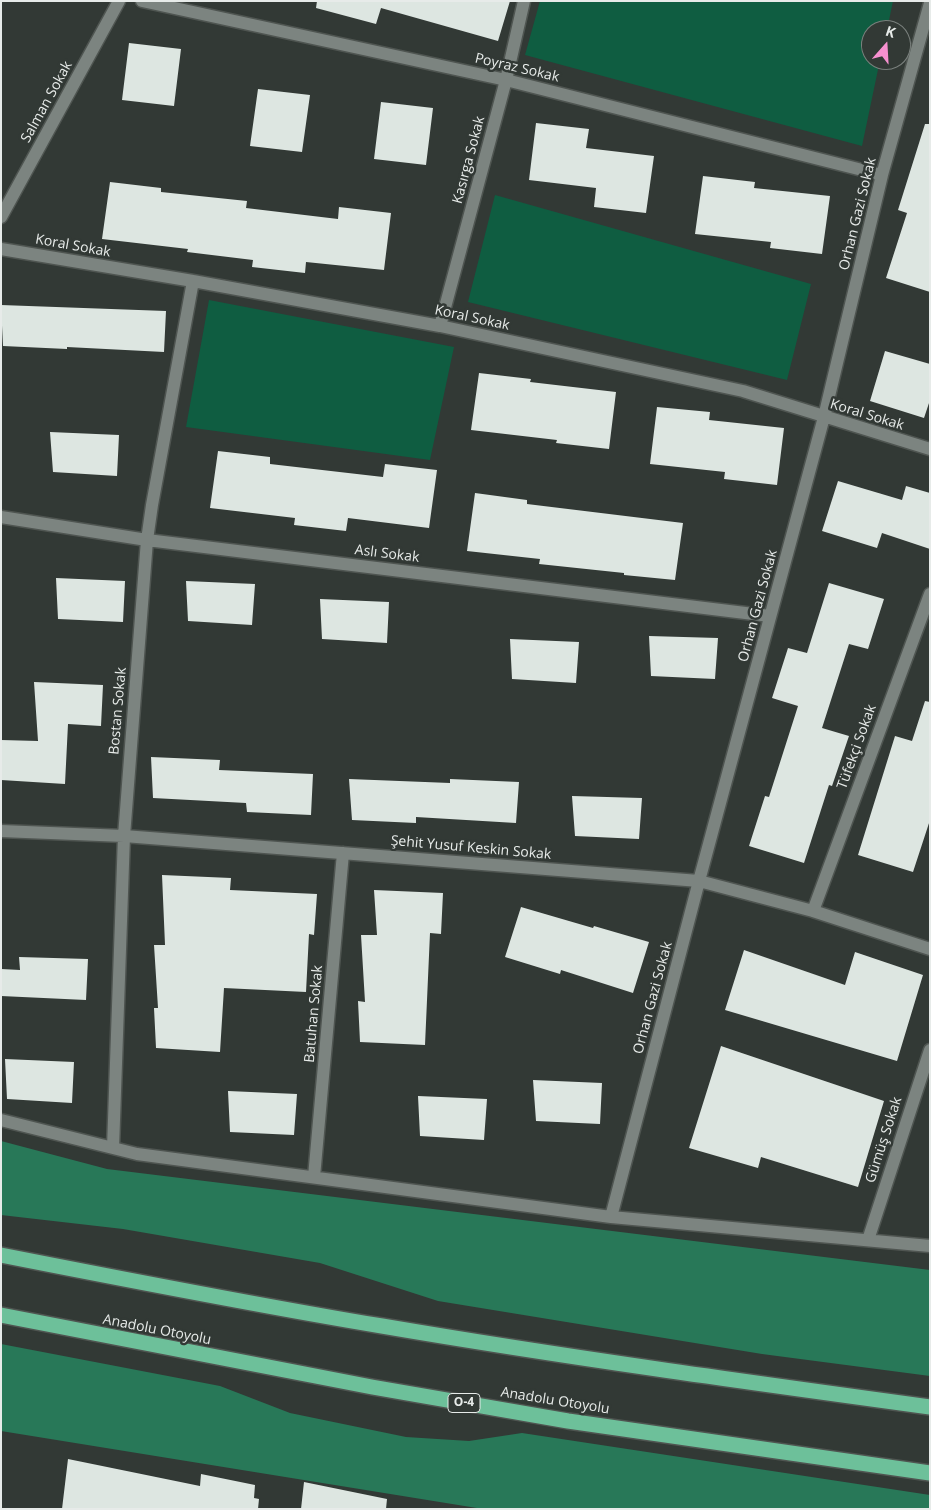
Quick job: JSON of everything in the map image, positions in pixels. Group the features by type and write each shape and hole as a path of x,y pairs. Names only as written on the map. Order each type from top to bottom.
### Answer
{"highway":[{"path":"1,1255 382,1326 930,1407"},
{"name":"Anadolu Otoyolu","path":"1,1315 372,1388 568,1420 930,1473"}],"street":[{"name":"Salman Sokak","path":"1,217 119,1"},
{"name":"Poyraz Sokak","path":"142,1 506,80 882,175"},
{"name":"Kasırga Sokak","path":"440,326 506,80 524,1"},
{"name":"Orhan Gazi Sokak","path":"611,1217 824,417 882,175 930,3"},
{"name":"Koral Sokak","path":"1,249 440,326 743,391 930,450"},
{"name":"Bostan Sokak","path":"113,1148 124,836 147,540 193,282"},
{"name":"Aslı Sokak","path":"1,517 147,540 770,616"},
{"name":"Tüfekçi Sokak","path":"813,911 930,594"},
{"name":"Şehit Yusuf Keskin Sokak","path":"1,831 124,836 699,881 813,911 930,949"},
{"name":"Batuhan Sokak","path":"314,1177 343,853"},
{"name":"Gümüş Sokak","path":"868,1240 930,1050"},
{"path":"1,1120 137,1154 611,1217 930,1246"}],"green space":[{"path":"540,1 893,1 889,20 861,20 861,70 878,70 862,146 525,55"},
{"path":"495,195 811,284 787,380 468,302"},
{"path":"209,300 454,347 430,460 186,427"},
{"path":"1,1141 107,1169 930,1270 930,1376 762,1354 438,1301 320,1263 123,1229 1,1215"},
{"path":"1,1344 220,1386 290,1413 406,1437 469,1441 522,1433 930,1495 930,1509 483,1509 1,1431"}],"building":[{"path":"317,1 510,1 498,41 381,8 376,24 316,8"},
{"path":"129,43 181,49 174,106 122,100"},
{"path":"258,89 310,95 302,152 250,146"},
{"path":"381,102 433,108 426,165 374,159"},
{"path":"536,123 589,129 586,148 654,156 646,213 594,207 596,188 529,180"},
{"path":"925,124 930,124 930,292 886,278 907,213 898,210"},
{"path":"703,176 755,182 754,188 830,196 822,254 770,248 771,242 695,234"},
{"path":"110,182 161,188 161,192 247,201 246,208 338,219 339,207 391,213 384,270 306,262 305,273 252,267 253,260 187,252 188,249 102,239"},
{"path":"1,305 166,311 164,352 3,346"},
{"path":"885,351 930,364 930,400 924,418 870,401"},
{"path":"479,373 531,379 530,382 616,392 609,449 556,443 557,440 471,430"},
{"path":"657,407 710,412 709,420 784,428 777,485 724,479 725,472 650,464"},
{"path":"50,432 119,435 117,476 53,472"},
{"path":"218,451 270,457 270,464 383,477 385,464 437,470 429,528 348,518 346,531 294,525 295,518 210,508"},
{"path":"838,481 902,500 906,486 930,493 930,549 882,533 877,548 822,531"},
{"path":"475,493 527,500 527,504 683,523 675,580 539,564 540,559 467,551"},
{"path":"56,578 125,581 123,622 58,619"},
{"path":"186,581 255,584 252,625 188,621"},
{"path":"829,583 884,599 868,649 849,644 822,728 849,736 832,786 829,785 804,863 749,846 765,796 769,797 798,706 772,698 788,648 807,653"},
{"path":"320,599 389,602 387,643 322,639"},
{"path":"649,636 718,638 715,679 651,676"},
{"path":"510,639 579,642 576,683 512,679"},
{"path":"34,682 103,685 101,726 68,724 65,784 1,780 1,740 38,741"},
{"path":"925,701 930,702 930,820 913,872 858,855 895,736 912,741"},
{"path":"151,757 220,760 219,770 313,774 311,815 247,812 246,803 153,798"},
{"path":"349,779 450,783 450,779 519,782 516,823 416,817 416,823 352,820"},
{"path":"572,796 642,798 639,839 575,836"},
{"path":"162,875 231,878 230,890 317,894 314,935 309,934 306,992 224,988 220,1052 156,1048 154,1008 158,1008 154,945 165,945"},
{"path":"374,890 443,893 441,934 430,933 425,1045 360,1042 358,1001 365,1002 361,935 377,935"},
{"path":"521,907 649,942 633,993 561,970 560,974 505,957"},
{"path":"744,950 845,985 855,952 923,975 897,1061 725,1010"},
{"path":"19,957 88,959 86,1000 1,996 1,969 20,970"},
{"path":"721,1046 884,1101 858,1187 761,1157 758,1168 689,1148"},
{"path":"5,1059 74,1062 72,1103 7,1099"},
{"path":"533,1080 602,1083 600,1124 536,1121"},
{"path":"228,1091 297,1094 294,1135 230,1132"},
{"path":"418,1096 487,1099 484,1140 420,1136"},
{"path":"68,1459 200,1486 201,1474 255,1485 254,1498 259,1499 258,1509 62,1509"},
{"path":"304,1482 387,1499 386,1509 301,1509"}]}
